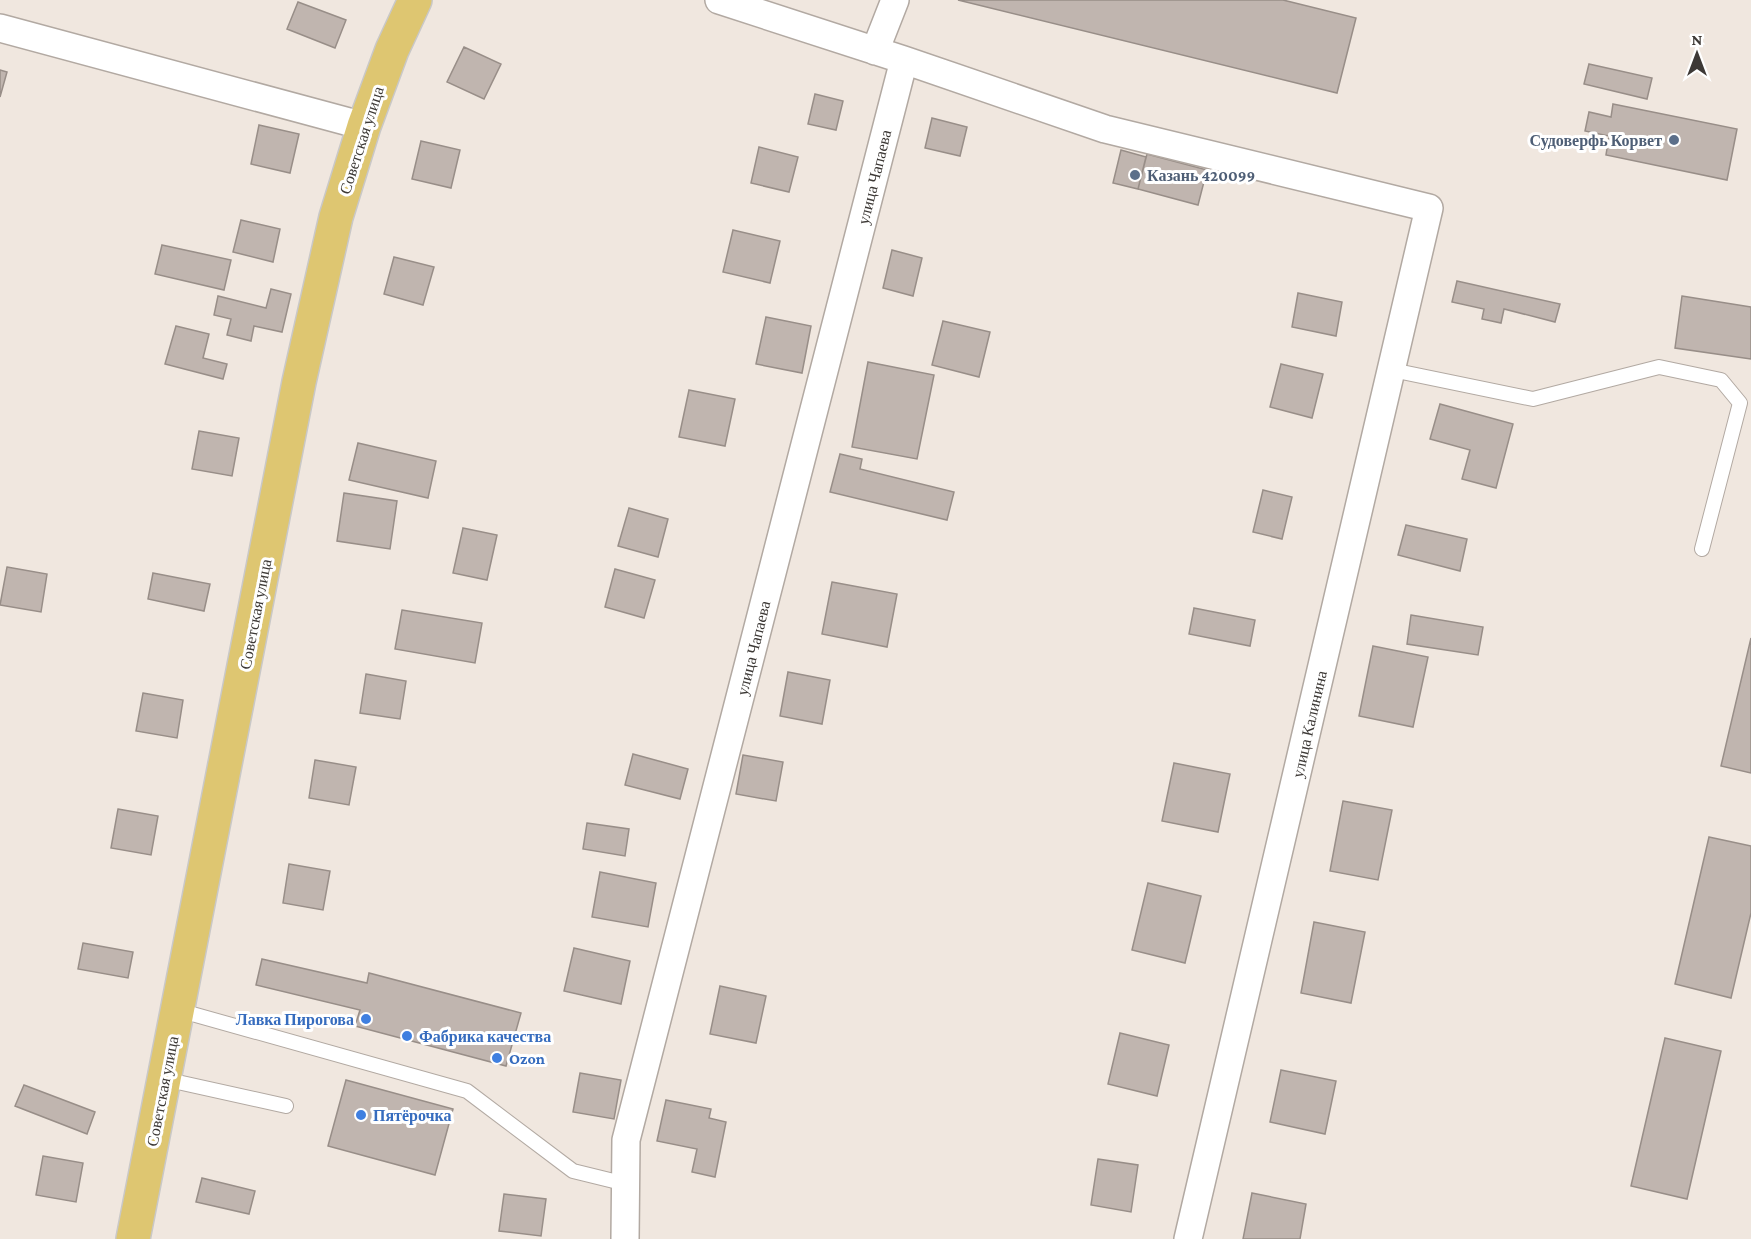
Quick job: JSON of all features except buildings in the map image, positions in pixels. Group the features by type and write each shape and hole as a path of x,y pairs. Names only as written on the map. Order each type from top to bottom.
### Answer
{"main road":[{"name":"Советская улица","path":"133,1239 299,382 336,217 364,126 392,50 415,0"}],"street":[{"path":"719,0 904,60"},
{"path":"875,51 895,0"},
{"path":"0,28 364,126"},
{"name":"улица Калинина","path":"904,60 1106,129 1429,208 1188,1239"},
{"name":"улица Чапаева","path":"626,1239 626,1140 904,60"}],"lane":[{"path":"1392,370 1533,399 1659,367 1721,380 1740,403 1702,549"},
{"path":"178,1010 467,1091 573,1171 626,1184"},
{"path":"164,1079 286,1106"}],"place":[{"name":"Судоверфь Корвет","path":"1674,140"},
{"name":"Казань 420099","path":"1135,175"},
{"name":"Лавка Пирогова","path":"366,1019"},
{"name":"Фабрика качества","path":"407,1036"},
{"name":"Ozon","path":"497,1058"},
{"name":"Пятёрочка","path":"361,1115"}]}
